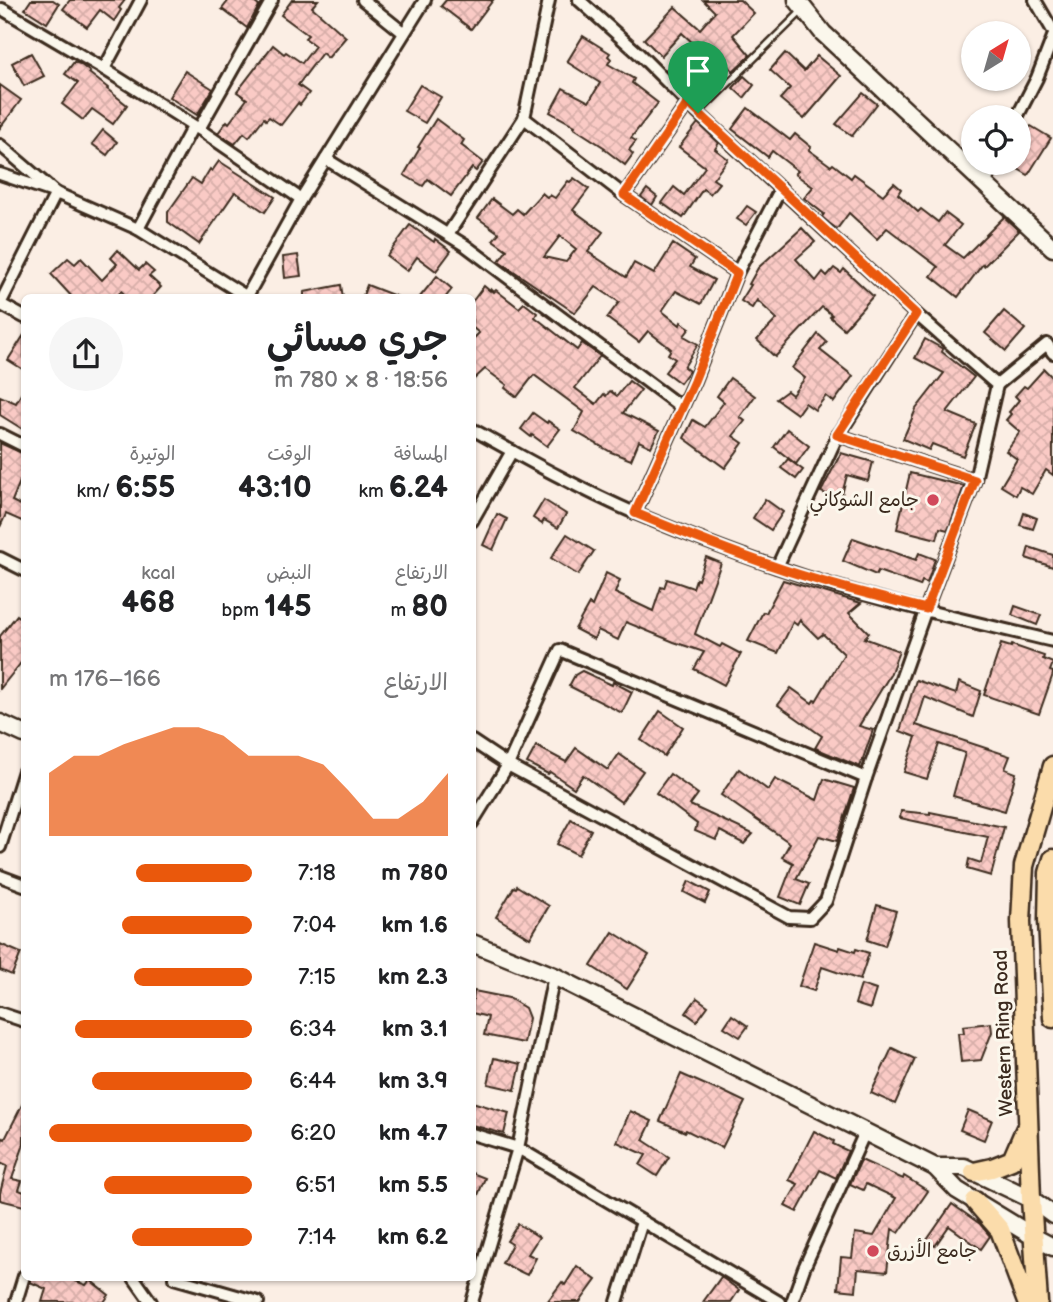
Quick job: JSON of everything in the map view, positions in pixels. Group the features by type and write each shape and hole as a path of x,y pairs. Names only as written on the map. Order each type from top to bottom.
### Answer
{"main road":[{"name":"Western Ring Road","path":"1038,1302 1031,1199 1021,921 1024,866 1053,766"},
{"path":"1053,859 1049,873 1053,1018"},
{"path":"974,1172 1012,1160 1028,1124"},
{"path":"975,1201 1000,1230 1027,1302"}],"street":[{"path":"104,69 141,0"},
{"path":"138,229 272,0"},
{"path":"363,0 404,33"},
{"path":"250,294 301,199 425,0"},
{"path":"448,234 524,118 549,0"},
{"path":"579,0 916,314 997,385"},
{"path":"1035,0 1053,31"},
{"path":"800,4 823,33 1053,248"},
{"path":"3,7 196,128 301,199"},
{"path":"1023,105 1053,37"},
{"path":"624,195 688,103"},
{"path":"524,118 624,195 737,273"},
{"path":"0,145 56,193"},
{"path":"326,159 448,234 681,407"},
{"path":"0,174 56,193 138,229 243,294"},
{"path":"985,184 989,175"},
{"path":"635,513 694,381 737,273 781,188"},
{"path":"21,315 0,304 56,193"},
{"path":"777,568 837,435 916,314"},
{"path":"476,744 508,765 789,917 810,918 826,901 866,778 975,480 997,385 1047,344 1053,353"},
{"path":"476,431 635,513 777,568 851,590 1053,641"},
{"path":"0,434 21,444"},
{"path":"837,435 975,480"},
{"path":"476,514 512,452"},
{"path":"0,558 21,568"},
{"path":"476,817 508,765 560,650 866,778"},
{"path":"0,723 21,733"},
{"path":"0,847 21,780"},
{"path":"0,876 21,884"},
{"path":"476,945 554,976 935,1167 957,1190 1053,1247"},
{"path":"472,1302 518,1148 554,976"},
{"path":"0,1013 21,1020"},
{"path":"792,1302 804,1268 865,1132"},
{"path":"476,1136 518,1148 779,1302"},
{"path":"935,1167 964,1167 1031,1199 1053,1215"},
{"path":"617,1302 642,1222"},
{"path":"16,1302 22,1281"},
{"path":"136,1281 151,1302"},
{"path":"184,1281 258,1302"}],"lane":[{"path":"698,113 800,4"}],"building":[{"path":"31,0 53,0 59,4 47,23 25,9"},
{"path":"70,0 125,0 114,21 100,10 87,27 63,9"},
{"path":"229,0 251,0 259,6 247,28 222,9"},
{"path":"292,0 318,0 312,7 346,37 328,58 322,53 298,85 309,93 281,125 269,117 266,120 264,118 249,137 244,133 235,144 218,133 247,99 237,92 273,45 302,63 315,46 305,38 308,35 281,15"},
{"path":"446,0 493,0 471,29 441,6"},
{"path":"703,0 740,0 754,13 733,35 750,55 733,71 714,48 707,56 682,33 661,56 644,39 675,7 700,29 715,12"},
{"path":"583,36 610,53 608,64 634,79 632,83 658,103 631,138 636,141 629,150 633,154 625,165 574,128 575,126 550,112 563,88 589,102 600,83 567,62"},
{"path":"31,53 44,76 24,86 12,63"},
{"path":"785,53 804,71 817,56 841,76 804,119 780,99 790,88 770,70"},
{"path":"74,62 90,72 127,105 113,124 92,109 83,120 62,104 78,83 65,74"},
{"path":"185,71 213,89 197,115 169,97"},
{"path":"744,76 754,85 744,98 733,88"},
{"path":"0,85 21,100 0,128"},
{"path":"420,85 441,97 425,123 404,111"},
{"path":"863,93 877,104 852,136 836,124"},
{"path":"748,108 790,140 795,134 811,147 809,150 851,178 854,174 883,195 894,183 901,189 898,194 918,212 921,209 938,222 945,213 961,225 945,245 963,258 1004,217 1019,231 984,266 983,264 958,297 931,276 938,267 887,228 877,239 849,213 837,229 822,217 824,214 804,198 813,187 795,174 798,171 772,151 768,157 732,129"},
{"path":"436,119 464,140 461,145 483,162 476,171 472,168 451,196 428,179 423,186 404,175"},
{"path":"698,123 719,143 715,149 728,159 713,179 719,183 710,194 703,189 683,218 662,203 674,187 684,195 705,167 679,147"},
{"path":"1031,126 1051,138 1031,170"},
{"path":"103,130 117,142 107,155 92,144"},
{"path":"219,161 275,197 265,212 235,192 199,244 168,222 168,212 192,178 201,184 210,169 212,171"},
{"path":"574,178 589,189 573,210 603,232 588,252 626,277 634,263 654,274 673,244 695,259 690,267 714,280 701,304 676,291 662,311 680,325 681,322 690,328 684,336 698,344 684,367 689,371 680,383 665,372 675,359 668,354 671,349 648,331 639,342 607,318 619,302 596,287 575,313 499,261 507,250 493,240 499,233 478,218 492,199 512,214 517,209 523,214 542,193 548,198 550,195 555,198 568,181","holes":["560,236 576,249 566,262 544,257"]},
{"path":"647,189 657,197 652,205 641,197"},
{"path":"747,206 756,212 746,225 737,219"},
{"path":"410,225 451,251 436,271 417,257 407,271 387,256"},
{"path":"802,228 815,242 796,259 816,281 823,272 827,276 834,268 841,273 844,269 873,296 844,329 822,307 775,357 757,340 777,319 757,300 752,308 741,301 758,268"},
{"path":"118,250 139,270 145,264 154,272 149,276 161,287 155,294 124,294 121,291 119,294 69,294 51,274 68,258 75,264 81,258 102,280 117,264 111,258"},
{"path":"298,255 301,276 285,278 283,257"},
{"path":"437,276 452,289 448,294 422,294"},
{"path":"341,285 342,294 304,294"},
{"path":"367,285 390,294 364,294"},
{"path":"484,286 490,291 496,290 519,308 524,303 537,313 535,317 577,350 582,343 600,356 575,388 596,404 610,391 617,396 629,381 641,390 623,413 659,431 651,447 639,441 631,460 574,431 584,412 534,375 517,397 505,388 507,385 485,369 476,377 476,336 479,333 476,330 476,297"},
{"path":"1004,311 1025,329 1006,351 985,333"},
{"path":"818,334 827,342 820,350 853,376 834,402 826,396 815,410 805,403 797,414 776,399 787,391 792,395 805,378 792,368"},
{"path":"925,339 943,349 942,352 974,377 947,412 976,424 963,456 932,444 929,450 903,439 916,409 944,373 915,358"},
{"path":"21,340 21,368 8,360"},
{"path":"1044,369 1053,378 1053,475 1046,470 1032,494 1020,487 1016,495 1001,486 1017,459 1006,451 1020,432 1006,420 1019,400 1015,396 1024,386 1027,388"},
{"path":"730,378 755,396 740,417 745,421 733,436 743,443 725,468 684,438 693,420 705,427 724,402 717,396"},
{"path":"21,394 21,428 0,415 0,396 16,403"},
{"path":"533,413 560,429 547,446 521,429"},
{"path":"787,429 809,446 796,464 774,447"},
{"path":"0,443 21,453 21,479 12,501 21,506 21,521 6,514 0,527"},
{"path":"841,453 873,462 868,481 847,475 840,502 828,499 829,495 821,492"},
{"path":"788,459 803,470 796,479 781,468"},
{"path":"910,473 964,486 948,530 940,528 937,539 897,529"},
{"path":"765,499 783,512 771,530 753,518"},
{"path":"544,500 566,514 558,528 544,520 542,524 533,518"},
{"path":"1024,513 1037,518 1033,529 1020,525"},
{"path":"497,514 507,519 493,550 483,545"},
{"path":"567,534 594,551 578,575 551,558"},
{"path":"853,538 916,560 919,553 935,559 927,583 922,581 920,586 878,571 876,575 843,561"},
{"path":"1029,547 1053,555 1053,567 1026,558"},
{"path":"706,557 721,563 695,634 741,654 724,685 694,669 704,652 626,622 618,640 598,630 594,639 575,629 589,604 592,606 606,573 620,580 615,593 653,611 661,587 664,588 667,579 693,588"},
{"path":"783,580 861,603 849,613 869,633 864,638 899,651 890,675 859,726 873,730 860,767 815,748 822,736 778,705 791,688 812,703 816,701 844,654 823,634 818,638 800,620 797,625 793,622 778,653 748,641"},
{"path":"1015,606 1041,615 1037,625 1012,615"},
{"path":"17,615 21,618 21,663 0,689 0,636"},
{"path":"1001,644 1044,656 1043,659 1053,663 1050,671 1053,674 1039,714 984,695"},
{"path":"582,671 632,692 622,713 569,686 575,675"},
{"path":"916,680 956,694 959,682 981,691 973,717 925,697 916,725 1010,756 1005,769 1016,773 1005,811 953,796 965,753 939,744 927,779 904,772 916,737 900,731"},
{"path":"660,711 683,727 664,756 641,740"},
{"path":"536,746 566,762 576,748 608,770 619,754 643,771 621,802 583,775 574,788 550,772 548,774 527,763"},
{"path":"739,769 768,790 775,779 817,800 824,779 854,788 837,841 819,836 796,879 809,884 800,905 780,897 793,863 782,857 790,843 721,795"},
{"path":"670,774 698,794 690,805 753,834 744,844 720,831 716,840 695,831 697,824 656,793"},
{"path":"901,811 930,812 1004,827 991,876 967,869 969,859 981,863 988,837 900,818"},
{"path":"571,819 591,830 578,855 557,844"},
{"path":"689,881 710,892 705,903 684,892"},
{"path":"517,886 549,906 530,938 496,917"},
{"path":"877,905 896,911 885,946 867,940"},
{"path":"613,932 649,955 627,989 591,966"},
{"path":"814,942 839,950 840,947 869,953 860,980 822,967 814,991 799,986"},
{"path":"0,944 21,953 12,975 0,970"},
{"path":"861,985 876,990 870,1009 855,1004"},
{"path":"476,991 509,998 525,1008 529,1018 524,1043 484,1035 488,1017 476,1014"},
{"path":"697,998 708,1006 697,1021 686,1013"},
{"path":"732,1015 748,1026 740,1037 724,1027"},
{"path":"991,1023 992,1032 981,1060 961,1062 958,1033 964,1033 963,1026"},
{"path":"892,1048 915,1059 895,1104 871,1093"},
{"path":"494,1058 521,1064 515,1090 488,1084"},
{"path":"681,1074 745,1102 722,1148 686,1130 685,1132 660,1121"},
{"path":"476,1103 509,1113 504,1134 476,1126"},
{"path":"21,1107 21,1153 12,1179 21,1181 21,1205 0,1200 7,1166 0,1163 0,1146 3,1138 5,1139"},
{"path":"968,1110 992,1120 984,1140 960,1130"},
{"path":"630,1111 652,1121 643,1140 669,1157 657,1176 640,1165 646,1155 617,1142"},
{"path":"814,1131 848,1151 836,1178 820,1170 797,1212 785,1206 798,1184 789,1180"},
{"path":"861,1160 903,1179 904,1176 928,1191 899,1233 892,1229 887,1272 858,1269 856,1291 838,1289 841,1257 852,1258 855,1233 874,1236 896,1198 866,1184 863,1190 850,1184"},
{"path":"476,1175 485,1178 476,1200"},
{"path":"952,1204 980,1224 990,1236 981,1249 949,1226 935,1246 927,1240"},
{"path":"518,1224 539,1237 528,1254 536,1258 527,1275 502,1263 512,1244 507,1241"},
{"path":"577,1266 596,1280 580,1302 547,1302 562,1282 565,1285"},
{"path":"721,1277 739,1290 731,1302 703,1302"},
{"path":"76,1281 86,1285 91,1281 109,1295 104,1302 42,1302 46,1289 30,1282"}],"place":[{"name":"جامع الشوكاني","path":"933,500"},
{"name":"جامع الأزرق","path":"873,1251"}],"route":[{"path":"688,103 698,113 916,314 837,435 975,480 926,609 777,568 635,513 694,381 737,273 624,195 688,103"}]}
